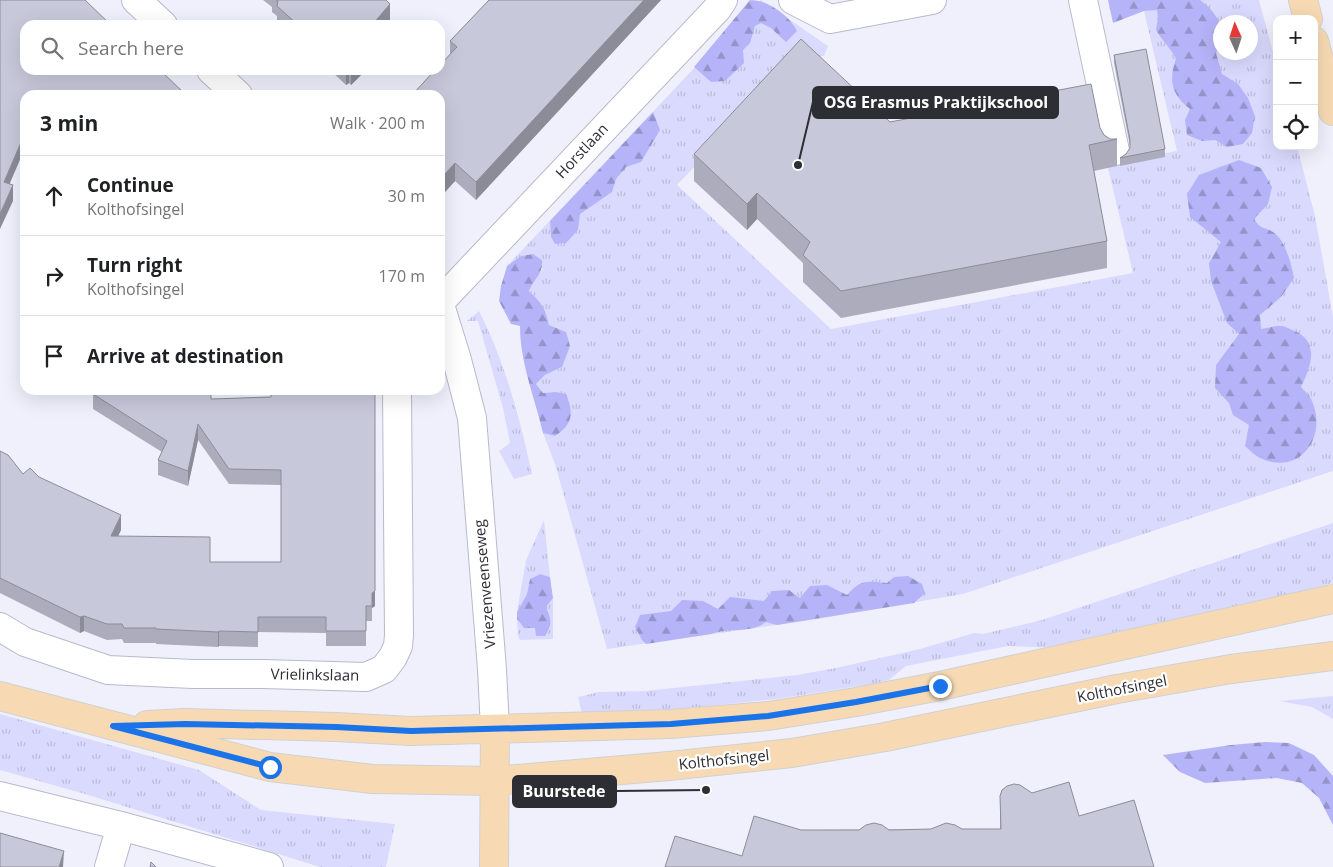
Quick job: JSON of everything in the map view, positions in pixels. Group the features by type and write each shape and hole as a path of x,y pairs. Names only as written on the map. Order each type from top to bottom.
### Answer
{"main road":[{"path":"1303,0 1307,15"},
{"path":"1318,56 1333,110"},
{"name":"Kolthofsingel","path":"113,726 185,724 336,727 411,731 671,724 778,715 940,686 1333,599"},
{"name":"Kolthofsingel","path":"0,696 270,767 373,779 494,781 792,753 885,737 1117,689 1231,669 1333,656"},
{"name":"Vriezenveenseweg","path":"494,867 495,728"}],"street":[{"path":"136,0 158,20"},
{"name":"Horstlaan","path":"445,299 717,9 723,0"},
{"path":"793,0 830,20 932,0"},
{"path":"1083,0 1115,151"},
{"path":"216,75 233,90"},
{"name":"Vriezenveenseweg","path":"445,322 472,418 495,728"},
{"name":"Vrielinkslaan","path":"0,628 25,642 108,670 193,674 366,677 384,669 398,646 399,635 397,395"},
{"path":"0,796 121,826 269,867"},
{"path":"109,867 121,826"}],"green space":[{"path":"750,0 771,6 789,19 797,31 786,42 771,28 761,23 755,26 750,43 743,50 744,63 725,81 711,82 694,67"},
{"path":"761,0 828,46 824,56 799,58 677,185 831,329 1133,273 1107,164 1177,151 1144,11 1177,6 1176,0 1259,0 1273,52 1273,150 1298,150 1315,216 1333,317 1333,471 963,594 811,620 607,649 555,464 543,433 555,436 555,392 543,393 536,384 545,375 562,367 566,332 549,325 542,306 529,291 543,269 533,254 521,256 507,266 715,46"},
{"path":"1108,0 1200,0 1207,5 1215,15 1213,15 1213,60 1218,60 1222,74 1238,84 1248,98 1255,116 1252,133 1243,144 1227,147 1215,140 1202,141 1187,135 1185,120 1190,109 1179,98 1173,87 1172,74 1176,59 1156,30 1157,10 1144,11 1113,23"},
{"path":"653,112 660,130 641,162 626,167 616,179 612,192 580,214 578,230 566,243 555,244 551,237 550,221"},
{"path":"1239,160 1261,168 1272,187 1268,204 1254,219 1260,226 1273,232 1281,240 1290,260 1294,278 1281,297 1260,315 1261,329 1276,326 1285,327 1301,334 1307,340 1310,347 1310,363 1301,387 1311,399 1316,413 1316,427 1313,439 1307,450 1287,462 1274,462 1260,458 1245,446 1249,425 1233,415 1229,403 1215,388 1216,365 1239,334 1227,323 1211,281 1209,263 1221,242 1190,217 1187,194 1199,175"},
{"path":"533,254 542,260 542,265 540,273 529,291 542,306 549,325 566,332 570,346 562,367 545,375 536,384 543,393 555,392 566,394 569,401 570,418 561,432 555,436 543,433 525,367 520,326 511,324 499,301 507,266 521,256"},
{"path":"479,311 497,350 511,391 532,474 514,479 499,451 510,443 503,408 478,321 467,321"},
{"path":"544,520 550,577 540,574 530,579 527,594 517,612 526,560"},
{"path":"1333,523 1333,583 1225,611 1056,648 1008,646 906,666 889,680 872,684 776,699 662,711 582,713 578,697 599,692 645,691 797,675 920,649 974,633 983,634 1042,620"},
{"path":"540,574 550,577 553,598 546,607 550,622 545,636 536,636 535,628 524,628 517,619 517,612 527,594 530,579"},
{"path":"908,576 922,584 925,593 914,603 777,625 766,622 753,628 646,644 635,627 640,615 671,611 682,600 703,601 718,609 730,597 764,601 772,591 789,590 800,598 810,586 827,585 847,595 856,586 864,582 887,583 894,577"},
{"path":"553,598 553,639 520,640 517,619 524,628"},
{"path":"1333,696 1333,719 1312,707 1279,701"},
{"path":"0,714 199,770 261,810 395,824 386,867 320,867 85,794 0,770"},
{"path":"1265,742 1289,743 1314,755 1333,776 1333,825 1319,798 1302,783 1277,778 1205,783 1180,772 1163,755"}],"building":[{"path":"0,0 85,0 106,20 20,20 20,75 165,75 181,90 20,90 20,145 4,182 13,185 0,214"},
{"path":"276,0 386,0 390,4 376,20 292,20 277,6 278,1"},
{"path":"489,0 644,0 476,182 455,163 445,174 445,90 417,90 430,75 445,75 445,60 457,47 450,41"},
{"path":"801,39 890,122 1091,84 1100,128 1104,135 1110,139 1117,139 1089,145 1107,241 841,291 803,255 810,242 757,193 747,204 694,154"},
{"path":"1146,49 1165,149 1120,158 1130,148 1130,140 1114,55"},
{"path":"95,395 211,395 211,399 271,397 271,395 375,395 375,591 372,593 372,606 366,606 366,631 326,631 326,617 258,617 258,632 124,628 122,624 107,624 84,616 80,617 0,578 0,451 8,455 23,474 30,468 39,477 121,515 111,536 210,537 210,562 281,562 281,470 229,469 198,424 188,471 158,460 167,441"},
{"path":"1069,782 1079,816 1134,800 1154,867 665,867 675,836 742,856 754,816 801,830 859,830 866,825 874,823 882,825 889,830 931,829 946,823 962,829 1001,829 1000,796 1002,790 1007,786 1020,785 1032,793"},
{"path":"0,833 64,851 59,867 0,867"}],"place":[{"name":"OSG Erasmus Praktijkschool","path":"798,165"},
{"name":"Buurstede","path":"706,790"}],"route":[{"path":"270,767 113,726 185,724 336,727 411,731 671,724 768,716 940,686"}]}
